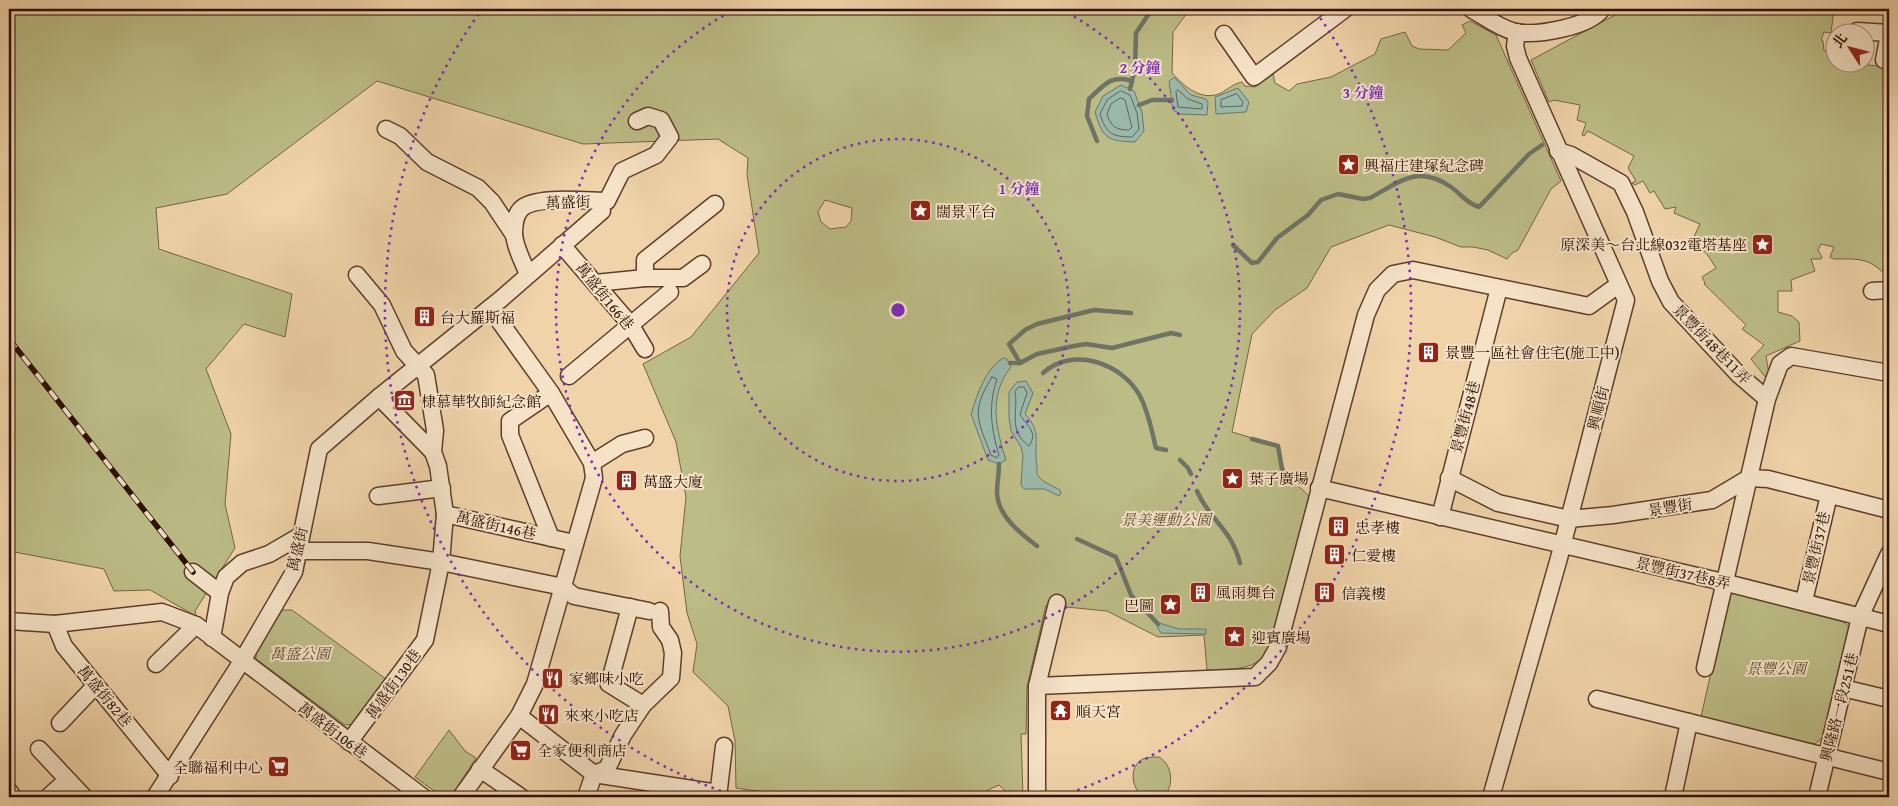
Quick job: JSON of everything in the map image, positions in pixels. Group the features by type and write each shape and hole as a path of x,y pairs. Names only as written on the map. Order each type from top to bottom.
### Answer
{"street":[{"path":"1224,34 1254,77 1345,9"},
{"path":"1471,9 1499,26 1517,32 1563,29 1598,14 1602,9"},
{"name":"興順街","path":"1491,797 1562,545 1626,300 1518,58 1515,46 1517,32"},
{"path":"1876,32 1889,33 1884,60"},
{"name":"萬盛街","path":"514,235 516,216 526,204 556,200 607,201 622,171 656,155 670,137 662,120 648,116 637,121"},
{"path":"386,129 400,136 427,162 478,188 492,202 514,235 528,274"},
{"name":"景豐街48巷11弄","path":"1558,151 1571,155 1621,183 1635,212 1660,281 1671,302 1739,375 1767,399 1780,364 1791,356 1889,373"},
{"path":"646,278 645,260 715,204"},
{"name":"萬盛街","path":"155,797 166,770 242,661 294,572 319,449 379,397 490,308 602,211"},
{"name":"萬盛街166巷","path":"562,245 630,324 645,349"},
{"path":"595,283 646,278 684,278 702,264"},
{"path":"1037,686 1255,677 1269,664 1278,647 1366,315 1377,290 1393,274 1414,270 1588,306 1618,285"},
{"name":"萬盛街146巷","path":"357,275 382,305 404,351 426,375 435,430 433,452 446,514 574,543"},
{"name":"景豐街48巷","path":"1440,517 1499,288"},
{"path":"1872,291 1889,290"},
{"path":"569,376 670,292"},
{"path":"461,797 519,716 535,684 594,478 592,463 551,393 490,308"},
{"path":"551,393 510,421 510,435 551,538"},
{"path":"379,397 433,452"},
{"path":"1705,668 1767,399"},
{"path":"592,463 622,444 645,438"},
{"name":"景豐街","path":"1449,478 1498,503 1569,519 1641,512 1712,500 1749,478"},
{"path":"1749,478 1768,479 1889,510"},
{"path":"378,496 442,488"},
{"path":"1319,488 1562,545"},
{"name":"景豐街37巷","path":"1804,601 1828,495"},
{"name":"萬盛街130巷","path":"350,742 425,640 441,562 446,514"},
{"path":"212,638 220,593 226,577 242,563 299,544 368,551 441,562 563,588 574,596 654,611 661,627 670,640 673,652 671,678 643,706 622,736 607,769 594,774 586,797"},
{"name":"景豐街37巷8弄","path":"1562,545 1804,601 1860,618 1889,624"},
{"name":"興隆路一段251巷","path":"1817,797 1860,618 1889,554"},
{"path":"194,572 220,593"},
{"path":"1037,797 1037,686 1057,603"},
{"path":"630,607 609,684 643,706"},
{"path":"9,621 55,624 162,612 196,625 242,661"},
{"name":"萬盛街82巷","path":"55,624 64,646 166,770"},
{"path":"156,664 196,625"},
{"name":"萬盛街106巷","path":"242,661 423,797"},
{"path":"60,723 95,686"},
{"path":"1844,688 1889,699"},
{"path":"1597,699 1889,772"},
{"path":"519,716 594,774 718,795 724,746"},
{"path":"1673,797 1689,722"},
{"path":"38,749 84,797"},
{"path":"480,769 521,797"},
{"path":"48,797 67,780"},
{"path":"9,791 13,797"}],"green space":[{"name":"景美運動公園","path":"9,9 1190,9 1173,32 1172,73 1194,91 1207,96 1221,93 1233,85 1242,82 1245,86 1255,87 1273,74 1275,83 1289,91 1297,84 1331,77 1375,54 1381,39 1405,32 1412,46 1419,49 1448,50 1466,33 1462,25 1470,21 1496,35 1561,181 1551,189 1518,250 1507,259 1488,250 1461,247 1435,237 1389,225 1331,247 1307,288 1275,310 1252,334 1232,432 1279,446 1281,463 1288,476 1309,496 1271,645 1266,654 1252,665 1235,669 1207,670 1204,635 1158,637 1107,611 1046,605 1027,687 1026,734 1021,734 1023,797 1011,797 999,785 988,790 980,797 782,797 777,794 736,788 735,741 728,706 693,672 697,644 687,613 680,556 686,497 676,442 643,364 691,337 759,253 747,175 748,158 718,139 583,144 377,81 227,194 156,208 159,249 292,294 285,337 244,324 206,369 231,434 225,504 235,548 195,611 196,616 150,590 114,591 104,569 9,551","holes":["825,200 852,208 851,221 846,227 830,229 821,222 818,212"]},
{"path":"1619,9 1834,9 1832,22 1826,22 1826,32 1824,32 1821,40 1823,41 1824,51 1826,51 1826,72 1876,72 1876,66 1889,67 1889,179 1885,184 1885,201 1889,201 1889,289 1887,289 1887,277 1875,266 1863,260 1834,259 1830,257 1834,247 1821,244 1818,250 1822,257 1821,259 1811,259 1815,271 1791,280 1792,291 1778,291 1778,312 1792,316 1799,322 1800,341 1766,356 1770,380 1767,379 1751,359 1764,345 1742,329 1746,325 1704,284 1702,277 1716,268 1707,254 1692,241 1700,224 1674,213 1676,207 1665,209 1654,191 1650,193 1643,181 1635,185 1632,183 1636,181 1628,168 1634,156 1588,131 1584,136 1582,135 1586,123 1577,120 1580,105 1554,100 1549,102 1531,60 1615,15"},
{"name":"景豐公園","path":"1729,592 1844,622 1850,628 1822,738 1815,744 1701,717"},
{"name":"萬盛公園","path":"282,610 292,610 386,679 354,724 345,725 256,659 256,652"},
{"path":"449,730 465,751 476,758 452,795 441,796 415,777"},
{"path":"1159,757 1164,761 1169,770 1171,782 1167,792 1164,797 1142,797 1134,783 1133,772 1135,767 1143,759"}],"water":[{"path":"1173,78 1191,95 1206,99 1208,102 1207,115 1180,114 1173,110 1169,81"},
{"path":"1121,85 1134,91 1142,112 1144,131 1135,142 1118,141 1108,137 1101,128 1095,112 1103,96"},
{"path":"1238,88 1249,102 1246,112 1216,114 1215,97"},
{"path":"1003,358 1007,359 1011,367 999,389 997,401 997,424 1006,460 999,464 988,460 971,414 979,391 991,369"},
{"path":"1026,381 1033,393 1025,414 1031,421 1036,433 1037,473 1043,481 1060,490 1061,494 1059,496 1045,489 1024,489 1021,485 1023,456 1021,447 1011,431 1009,392 1017,382"},
{"path":"1159,623 1179,629 1206,629 1206,634 1161,633 1157,626"}],"waterway":[{"path":"1132,81 1135,67 1136,33 1152,9"},
{"path":"1097,141 1087,116 1089,99 1104,85 1113,80 1125,79 1132,81 1130,89"},
{"path":"1139,105 1152,100 1172,100"},
{"path":"1233,245 1252,263 1258,262 1277,238 1308,215 1321,200 1338,194 1363,199 1370,198 1400,181 1418,176 1439,180 1479,207 1529,154 1542,145"},
{"path":"1020,363 1009,344 1025,330 1037,324 1094,310 1131,313"},
{"path":"1010,363 1020,363 1037,354 1086,344 1112,348 1171,333 1180,335"},
{"path":"1043,373 1055,365 1068,361 1096,362 1109,367 1132,384 1143,402 1156,448 1166,450"},
{"path":"1252,439 1278,446 1282,469"},
{"path":"1180,460 1191,474"},
{"path":"999,464 997,493 1001,509 1017,530 1037,546"},
{"path":"1197,491 1208,510 1231,541 1240,563"},
{"path":"1077,539 1116,557 1131,595 1158,624"}],"railway":[{"path":"9,339 193,572"}],"place":[{"name":"興福庄建塚紀念碑","path":"1348,165"},
{"name":"闊景平台","path":"920,211"},
{"name":"原深美～台北線032電塔基座","path":"1763,244"},
{"name":"台大羅斯福","path":"424,317"},
{"name":"景豐一區社會住宅(施工中)","path":"1429,352"},
{"name":"棣慕華牧師紀念館","path":"405,401"},
{"name":"葉子廣場","path":"1233,478"},
{"name":"萬盛大廈","path":"627,481"},
{"name":"忠孝樓","path":"1339,527"},
{"name":"仁愛樓","path":"1335,555"},
{"name":"風雨舞台","path":"1200,592"},
{"name":"信義樓","path":"1325,593"},
{"name":"巴圖","path":"1170,605"},
{"name":"迎賓廣場","path":"1235,637"},
{"name":"家鄉味小吃","path":"553,678"},
{"name":"順天宮","path":"1060,711"},
{"name":"來來小吃店","path":"548,715"},
{"name":"全家便利商店","path":"521,750"},
{"name":"全聯福利中心","path":"279,767"}]}
